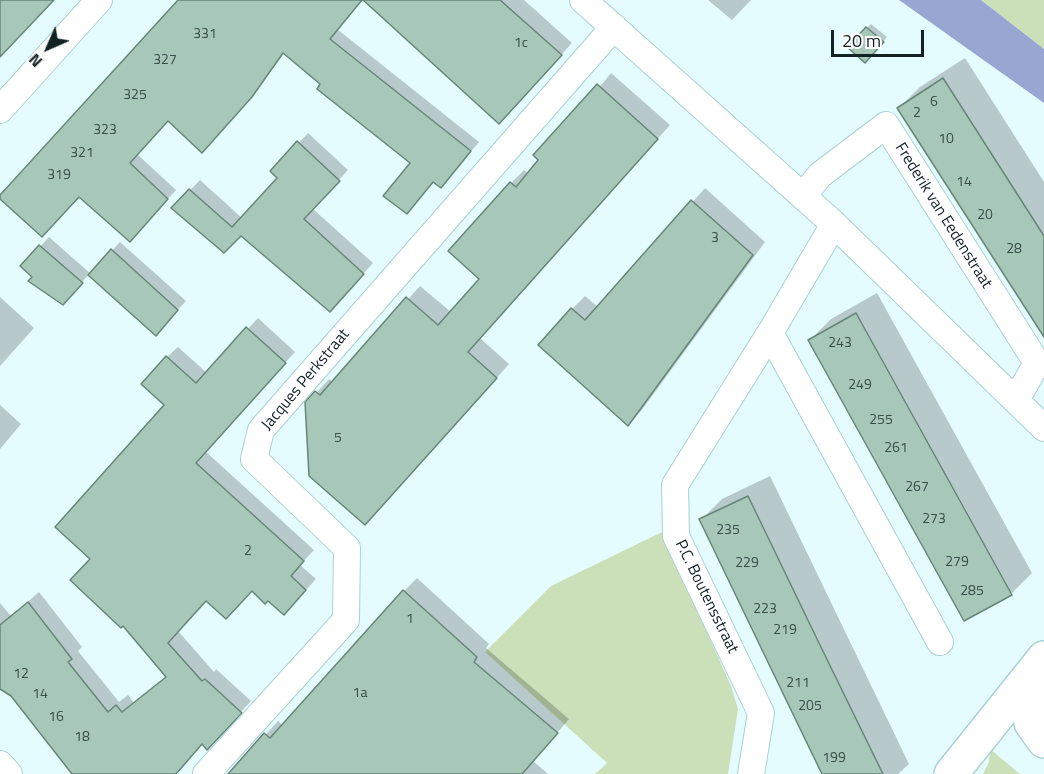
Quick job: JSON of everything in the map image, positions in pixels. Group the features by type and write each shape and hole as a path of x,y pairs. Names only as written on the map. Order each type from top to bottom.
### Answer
{"main road":[{"path":"951,774 1044,658"},
{"path":"1044,671 1029,706 1031,723 1044,741"}],"street":[{"path":"0,110 99,0"},
{"path":"583,0 834,224 1044,428"},
{"name":"Jacques Perkstraat","path":"206,774 346,620 347,548 254,459 261,430 614,27"},
{"name":"Frederik van Eedenstraat","path":"802,196 820,175 886,125 1037,363 1016,400"},
{"name":"P.C. Boutensstraat","path":"751,774 761,713 676,536 675,485 770,333 834,224"},
{"path":"770,333 940,642"},
{"path":"0,764 9,774"}],"green space":[{"path":"981,0 1044,0 1044,49"},
{"path":"662,532 731,686 738,709 728,774 595,774 607,763 485,652 551,586"},
{"path":"990,749 1020,774 983,774 989,762"}],"water":[{"path":"899,0 981,0 1044,49 1044,103"}],"building":[{"path":"0,0 54,0 0,57"},
{"path":"178,0 362,0 330,39 471,151 441,188 433,182 407,214 383,196 410,163 317,89 320,84 283,53 252,97 202,153 168,121 130,163 168,199 130,242 79,197 42,237 0,199 0,195"},
{"path":"363,0 500,0 562,55 499,124"},
{"path":"866,27 884,42 865,63 847,47"},
{"path":"943,78 1044,236 1044,337 897,108"},
{"path":"597,84 658,139 468,352 497,378 365,525 309,476 305,402 315,391 320,395 406,297 438,325 479,279 448,251 510,182 516,187 538,160 533,155"},
{"path":"297,141 340,181 304,219 364,274 330,312 241,236 224,253 171,208 189,189 232,227 277,178 270,171"},
{"path":"691,200 753,255 628,426 538,345 571,308 585,320"},
{"path":"39,245 83,283 63,305 28,281 32,277 20,266"},
{"path":"111,249 178,310 156,336 88,275"},
{"path":"856,313 1012,595 964,621 808,340"},
{"path":"246,327 286,363 196,463 304,561 291,576 306,590 284,615 268,601 265,604 252,591 226,619 206,601 168,643 202,681 205,679 242,713 207,750 202,744 176,774 72,774 11,696 0,689 0,625 28,602 72,659 68,662 108,712 116,705 122,712 166,677 123,626 121,628 70,580 90,559 55,527 164,405 141,384 166,356 196,383"},
{"path":"748,496 883,774 822,774 804,737 699,519"},
{"path":"403,590 477,657 474,662 558,733 522,774 228,774 264,733 270,738"}]}
